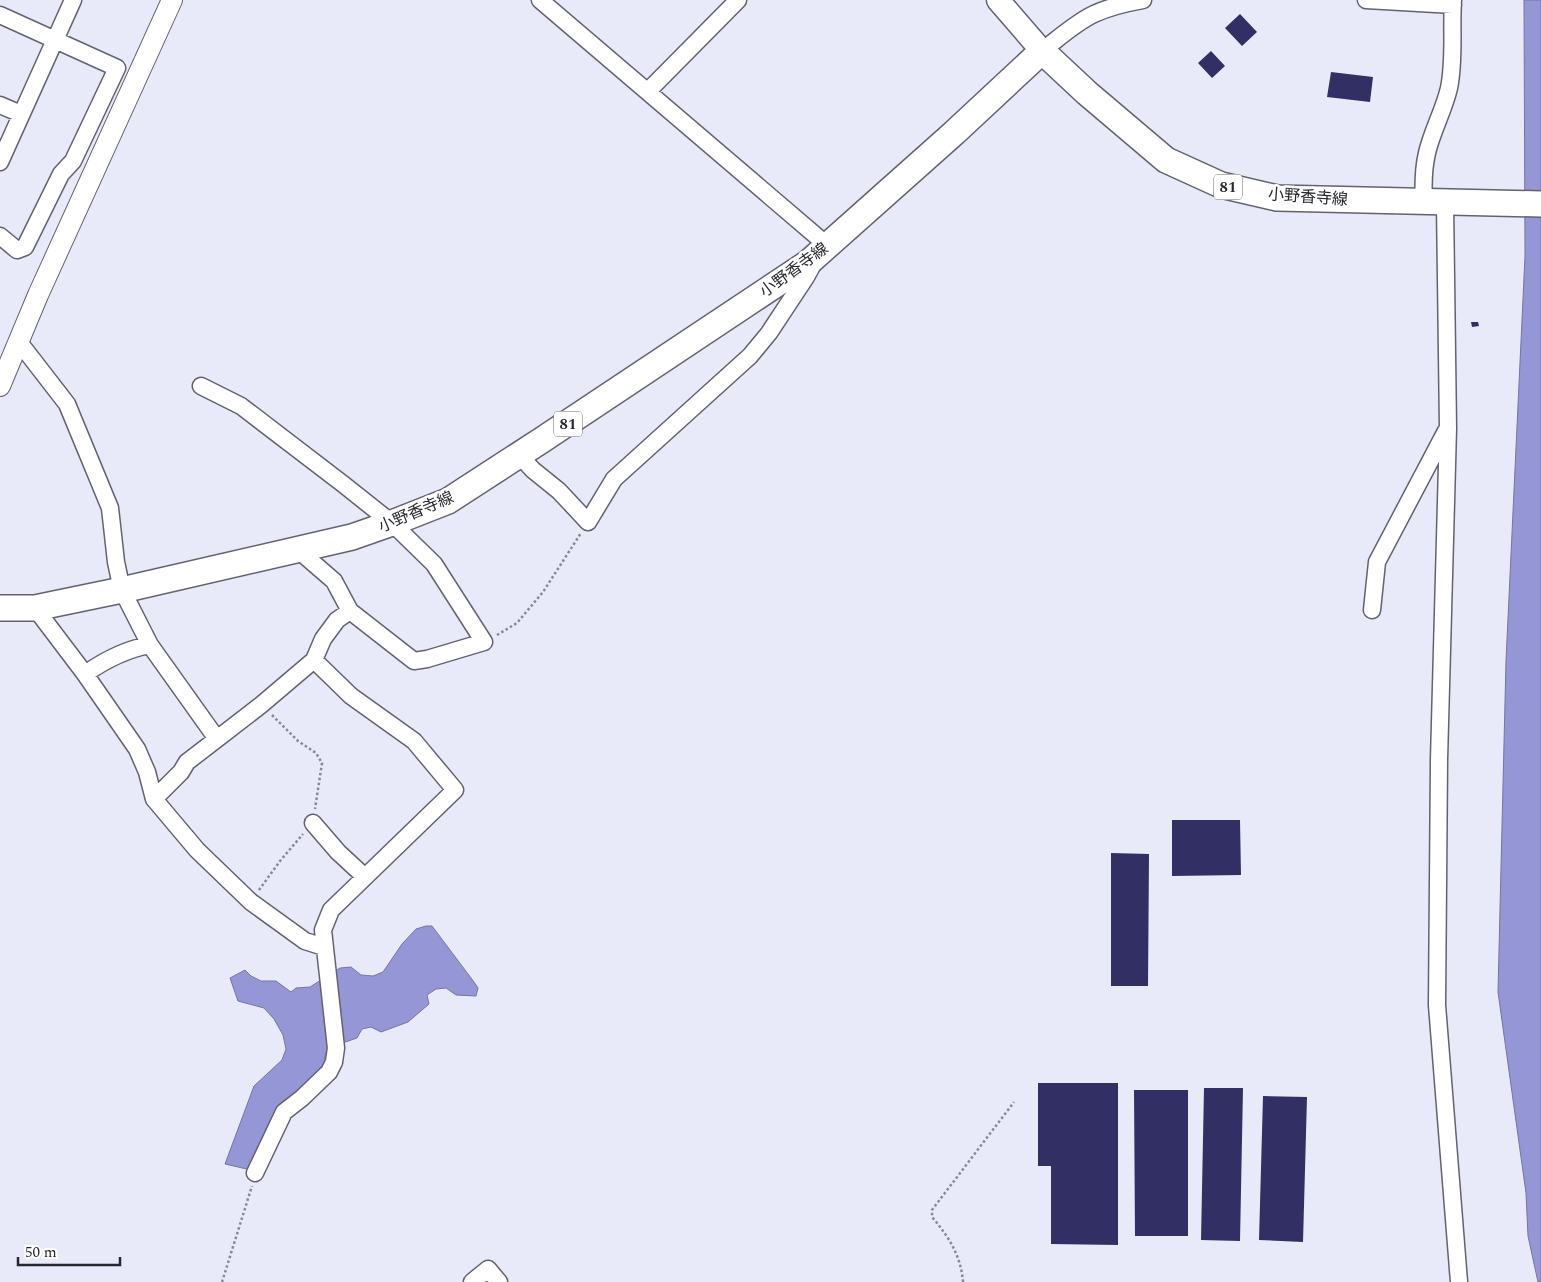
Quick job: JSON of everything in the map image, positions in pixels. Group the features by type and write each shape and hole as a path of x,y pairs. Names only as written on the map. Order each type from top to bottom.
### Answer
{"main road":[{"path":"998,0 1042,51"},
{"name":"小野香寺線","path":"0,608 35,608 352,537 448,501 808,263 1042,51 1087,93 1166,160 1221,186 1277,198 1541,204"}],"street":[{"path":"0,162 73,0"},
{"path":"0,386 20,342 38,295 172,0"},
{"path":"540,0 828,246"},
{"path":"648,91 738,0"},
{"path":"1042,51 1069,29 1093,14 1117,3 1143,0"},
{"path":"1366,0 1453,3 1453,50 1449,86 1440,119 1427,152 1422,180 1443,203 1448,428 1439,760 1437,1005 1459,1282"},
{"path":"0,15 117,68 73,161 61,174 25,248 17,250 0,236"},
{"path":"0,105 22,114"},
{"path":"519,455 533,470 559,491 588,522 614,479 750,356 769,333 806,277 811,268 808,263"},
{"path":"20,342 67,404 110,508 116,562 122,590 150,645 217,739"},
{"path":"201,386 241,406 392,523 434,564 484,642 427,660 414,661 350,611 334,581 297,549"},
{"path":"1372,610 1378,562 1448,428"},
{"path":"35,608 85,674 137,749 147,772 154,799 197,850 250,902 326,955"},
{"path":"154,799 181,772 187,762 261,705 314,660 323,639 336,620 350,611"},
{"path":"85,674 101,663 135,648 150,645"},
{"path":"255,1173 284,1112 329,1072 334,1062 336,1048 323,930 331,910 455,790 414,741 351,696 314,660"},
{"path":"313,822 338,852 365,877"},
{"path":"472,1282 488,1269 499,1282"}],"path":[{"path":"484,642 517,623 543,592 588,522"},
{"path":"250,902 280,861 313,822 322,764 316,753 298,741 261,705"},
{"path":"963,1282 959,1258 943,1229 932,1217 932,1210 1014,1102"},
{"path":"222,1282 248,1203 255,1173"}],"water":[{"path":"1524,0 1541,0 1541,1282 1538,1282 1528,1236 1526,1193 1498,992 1506,661 1525,256"},
{"path":"432,926 474,982 478,988 476,996 456,995 446,988 436,989 427,995 429,1004 408,1022 381,1032 371,1027 362,1029 357,1038 328,1048 324,1058 329,1066 276,1113 251,1170 225,1164 254,1086 282,1060 286,1049 283,1035 274,1019 264,1008 238,1001 230,978 245,970 251,976 261,981 276,981 291,992 296,988 310,987 340,968 351,967 361,975 373,976 383,972 402,944 416,929"}],"building":[{"path":"1240,14 1257,32 1242,46 1225,28"},
{"path":"1211,51 1225,66 1212,78 1198,63"},
{"path":"1331,72 1373,77 1370,102 1327,97"},
{"path":"1471,322 1478,322 1479,326 1472,327"},
{"path":"1172,820 1240,820 1241,875 1172,876"},
{"path":"1111,853 1149,854 1148,986 1111,986"},
{"path":"1038,1083 1118,1083 1118,1245 1051,1244 1051,1166 1038,1166"},
{"path":"1204,1088 1243,1088 1240,1241 1201,1240"},
{"path":"1134,1090 1188,1090 1188,1236 1135,1236"},
{"path":"1263,1096 1307,1097 1303,1242 1259,1240"}]}
